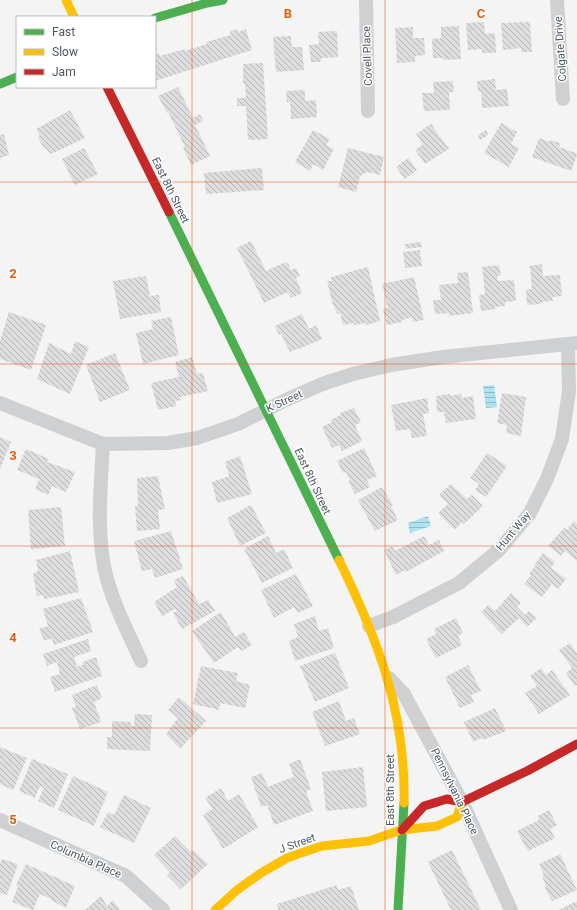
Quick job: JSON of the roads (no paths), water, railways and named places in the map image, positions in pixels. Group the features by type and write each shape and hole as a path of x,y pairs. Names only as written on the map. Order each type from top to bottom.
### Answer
{"street":[{"path":"66,0 74,16"},
{"path":"156,18 222,0"},
{"name":"Covell Place","path":"366,0 368,111"},
{"name":"Colgate Drive","path":"557,0 563,99"},
{"path":"0,84 16,77"},
{"name":"East 8th Street","path":"107,88 266,410 369,626 388,677 399,721 404,762 398,910"},
{"name":"K Street","path":"0,403 103,444 168,443 197,438 238,424 290,398 325,383 353,374 391,365 443,357 572,344"},
{"name":"Hunt Way","path":"369,626 393,617 459,583 499,550 530,513 547,479 562,439 569,391 572,344"},
{"path":"103,444 99,521 106,571 117,607 142,661"},
{"name":"Pennsylvania Place","path":"388,677 404,694 462,802 511,910"},
{"path":"462,802 527,771 577,744"},
{"name":"J Street","path":"215,910 225,899 255,877 279,862 297,854 335,844 369,841 402,830 428,829 444,824 457,816 462,802 447,799 424,806 402,830"},
{"name":"Columbia Place","path":"0,820 126,876 163,910"}],"water":[{"path":"494,385 497,407 486,408 483,386"},
{"path":"428,516 431,526 410,533 408,523"}]}
